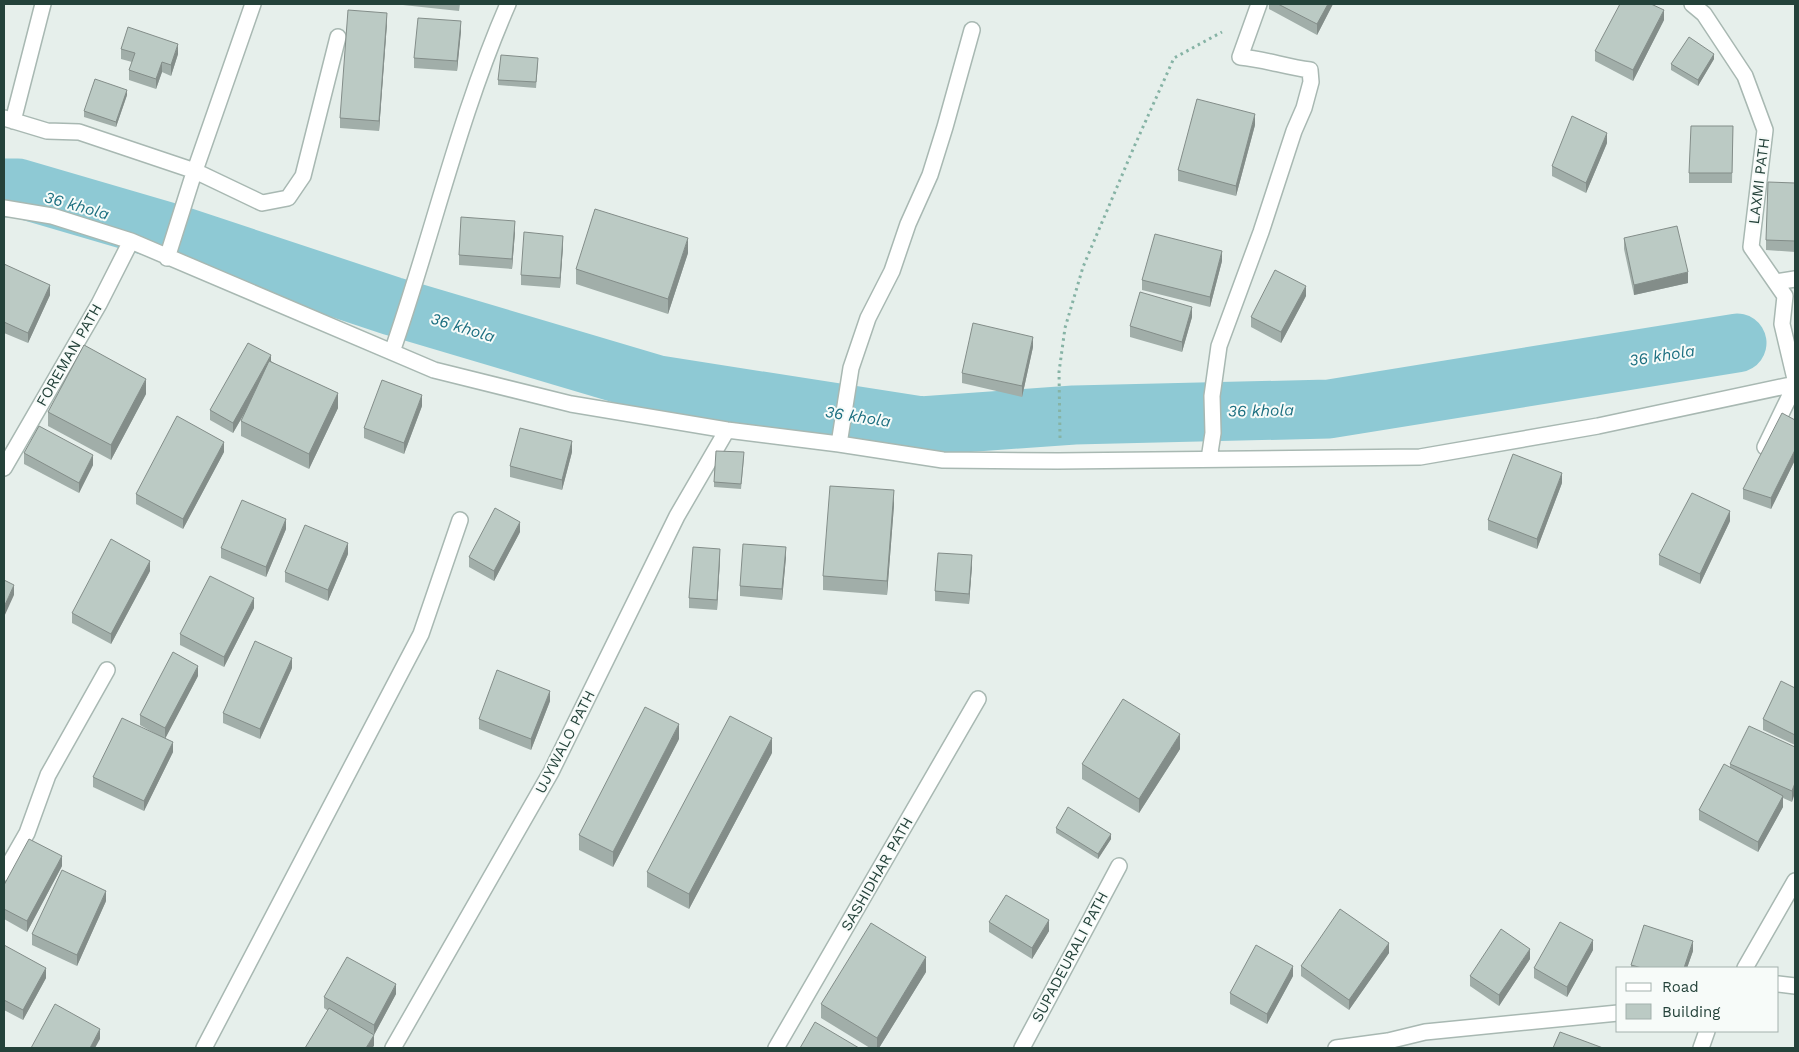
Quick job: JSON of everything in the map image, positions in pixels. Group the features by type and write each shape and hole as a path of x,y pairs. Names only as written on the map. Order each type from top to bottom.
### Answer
{"street":[{"path":"43,4 8,120 47,131 79,132 194,175 262,203 288,198 303,176 338,37"},
{"path":"168,258 194,175 253,4"},
{"path":"392,352 413,292 492,41 508,4"},
{"name":"LAXMI PATH","path":"1692,4 1704,14 1745,76 1765,130 1751,246 1785,296 1782,324 1795,380"},
{"path":"1209,459 1213,433 1212,396 1219,346 1261,232 1294,131 1304,108 1311,82 1310,70 1257,58 1240,57 1256,10"},
{"path":"840,439 851,368 868,318 892,271 908,224 930,175 972,30"},
{"path":"4,208 52,216 131,241 434,370 571,404 727,430 840,439 943,460 1420,457 1598,426 1795,384"},
{"name":"FOREMAN PATH","path":"4,468 99,304 131,241"},
{"path":"1776,282 1795,280"},
{"path":"1758,462 1795,384"},
{"name":"UJYWALO PATH","path":"393,1048 551,772 678,516 727,430"},
{"path":"204,1048 421,634 460,520"},
{"path":"4,873 27,833 48,775 107,670"},
{"name":"SASHIDHAR PATH","path":"776,1048 978,699"},
{"name":"SUPADEURALI PATH","path":"1022,1048 1118,866"},
{"path":"1745,967 1795,881"},
{"path":"1779,984 1795,986"},
{"path":"1336,1048 1387,1045 1425,1032 1616,1013"},
{"path":"1701,1048 1707,1032"}],"path":[{"path":"1060,431 1060,372 1065,328 1083,267 1174,58 1256,10"}],"building":[{"path":"1278,4 1328,4 1317,24"},
{"path":"1620,4 1651,4 1664,10 1633,70 1595,51"},
{"path":"348,10 387,13 379,121 340,118"},
{"path":"418,18 461,21 457,61 414,58"},
{"path":"128,27 178,44 171,65 162,62 156,79 129,70 135,53 121,49"},
{"path":"1689,37 1714,54 1698,80 1671,64"},
{"path":"501,55 538,58 536,82 498,80"},
{"path":"95,79 127,90 116,122 84,111"},
{"path":"1197,99 1255,114 1236,186 1178,170"},
{"path":"1572,116 1607,133 1586,183 1552,166"},
{"path":"1691,126 1733,126 1732,173 1689,173"},
{"path":"1768,182 1795,183 1795,241 1766,240"},
{"path":"595,209 688,238 668,299 576,269"},
{"path":"461,217 515,221 512,259 459,255"},
{"path":"1677,226 1688,272 1634,285 1624,238"},
{"path":"524,232 563,236 560,278 521,275"},
{"path":"1155,234 1222,251 1210,297 1142,280"},
{"path":"4,264 50,285 28,333 4,322"},
{"path":"1275,270 1306,286 1281,332 1251,317"},
{"path":"1140,292 1192,307 1182,342 1130,326"},
{"path":"973,323 1033,337 1022,386 962,373"},
{"path":"248,343 271,355 233,423 210,410"},
{"path":"84,345 146,379 111,445 48,412"},
{"path":"269,361 338,393 309,454 241,421"},
{"path":"382,380 422,395 404,443 364,428"},
{"path":"1782,413 1795,420 1795,450 1771,498 1743,489"},
{"path":"177,416 224,442 183,519 136,494"},
{"path":"39,426 93,455 79,483 24,453"},
{"path":"520,428 572,441 562,480 510,466"},
{"path":"716,451 744,452 741,484 714,482"},
{"path":"1513,454 1562,473 1537,539 1488,520"},
{"path":"830,486 894,490 887,581 823,576"},
{"path":"1692,493 1730,511 1700,574 1659,555"},
{"path":"242,500 286,519 266,567 221,548"},
{"path":"495,508 520,522 494,571 469,557"},
{"path":"305,525 348,543 328,590 285,572"},
{"path":"111,539 150,561 111,634 72,613"},
{"path":"743,544 786,547 782,589 740,586"},
{"path":"693,547 720,549 717,600 689,598"},
{"path":"938,553 972,555 969,594 935,591"},
{"path":"210,576 254,598 224,657 180,634"},
{"path":"4,580 14,585 4,607"},
{"path":"255,641 292,658 260,729 223,713"},
{"path":"173,652 198,666 165,728 140,715"},
{"path":"497,670 550,691 531,739 479,719"},
{"path":"1781,681 1795,688 1795,735 1763,719"},
{"path":"1123,699 1180,734 1139,799 1082,764"},
{"path":"645,707 679,724 613,852 579,835"},
{"path":"730,716 772,738 689,894 647,872"},
{"path":"122,718 173,742 144,801 93,777"},
{"path":"1749,726 1795,747 1795,783 1792,791 1730,764"},
{"path":"1724,764 1783,796 1758,842 1699,810"},
{"path":"1068,807 1111,834 1098,854 1056,828"},
{"path":"29,839 62,856 27,921 4,909 4,885"},
{"path":"62,870 106,891 77,955 32,934"},
{"path":"1006,895 1049,920 1032,948 989,922"},
{"path":"1340,909 1389,943 1349,1000 1301,966"},
{"path":"1560,922 1593,940 1567,987 1534,968"},
{"path":"871,923 926,957 877,1038 821,1004"},
{"path":"1644,925 1693,941 1684,967 1638,967 1631,965"},
{"path":"1501,929 1530,949 1499,995 1470,976"},
{"path":"4,945 46,968 23,1010 4,1000"},
{"path":"1256,945 1293,966 1267,1014 1230,993"},
{"path":"347,957 396,984 374,1025 324,997"},
{"path":"55,1004 100,1029 90,1048 31,1048"},
{"path":"329,1008 374,1035 366,1048 305,1048"},
{"path":"815,1022 859,1048 800,1048"},
{"path":"1560,1032 1603,1048 1553,1048"}],"waterway":[{"name":"36 khola","path":"4,188 18,188 172,233 392,306 658,385 921,426 1074,415 1329,409 1737,343"}]}
